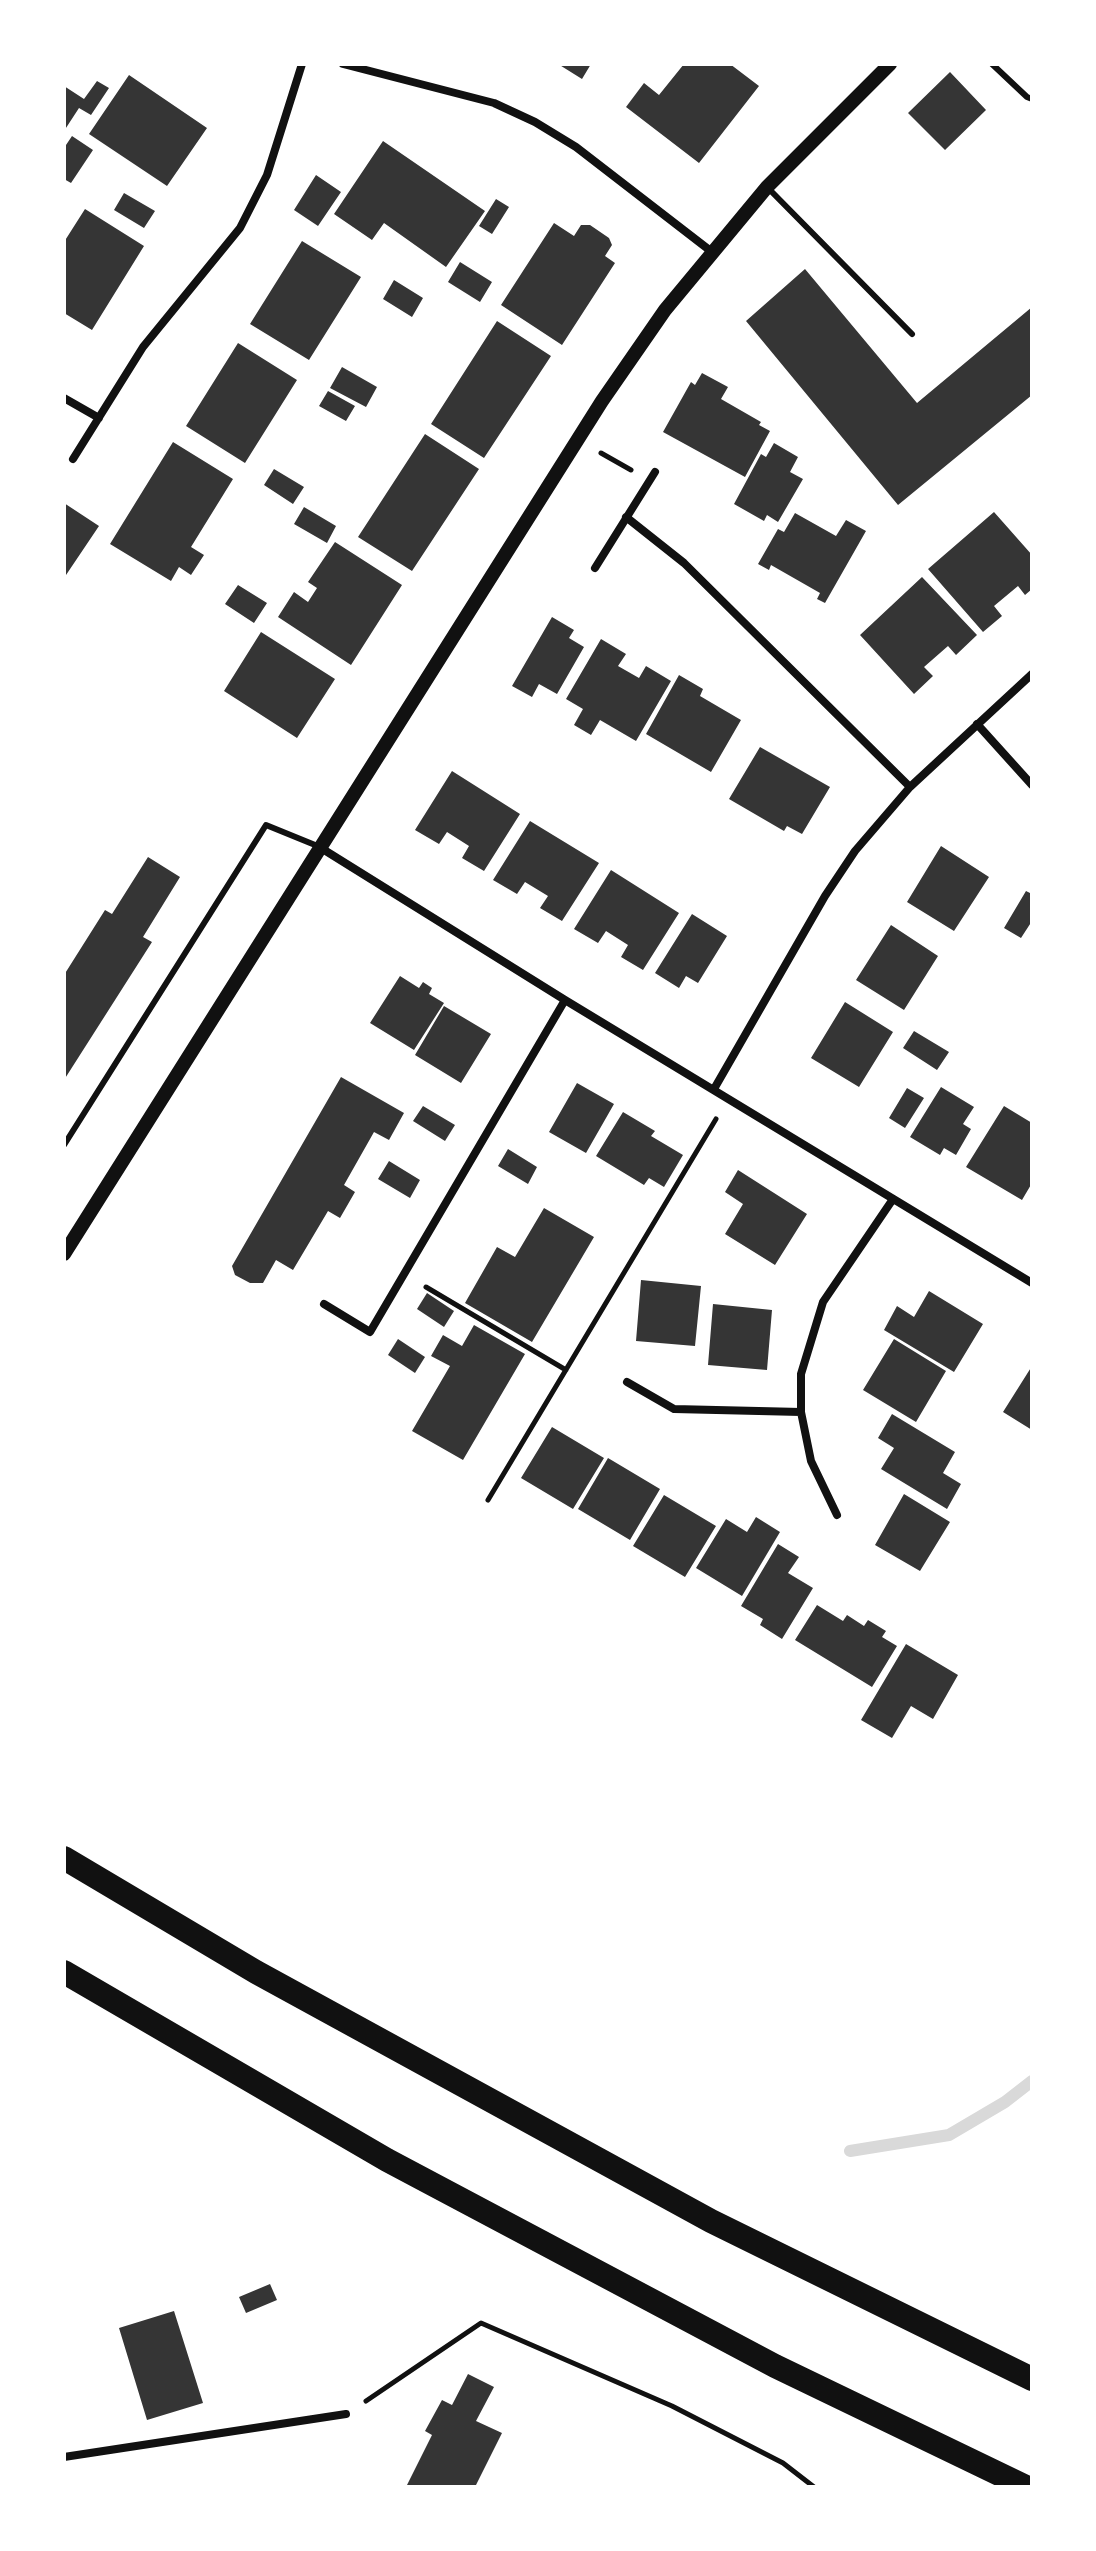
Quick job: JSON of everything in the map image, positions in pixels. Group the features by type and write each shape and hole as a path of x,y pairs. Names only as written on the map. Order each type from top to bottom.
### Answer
{"highway":[{"path":"64,1858 256,1972 711,2221 1032,2379"},
{"path":"64,1972 401,2167 775,2366 1026,2487"}],"street":[{"path":"73,459 143,347 240,228 267,175 302,64"},
{"path":"343,64 494,103 535,122 576,147 712,252"},
{"path":"64,1254 578,440 665,310 767,187 890,64"},
{"path":"64,398 99,418"},
{"path":"595,568 655,472"},
{"path":"626,517 684,563 910,787"},
{"path":"714,1089 825,896 855,851 910,787 1032,674"},
{"path":"977,724 1032,785"},
{"path":"321,848 1032,1283"},
{"path":"324,1304 370,1332 565,1000"},
{"path":"837,1515 811,1461 801,1412 801,1374 823,1302 893,1199"},
{"path":"627,1382 674,1409 801,1412"},
{"path":"64,2457 346,2414"}],"lane":[{"path":"992,64 1032,99"},
{"path":"767,187 912,334"},
{"path":"64,1145 266,825 321,848"}],"path":[{"path":"578,440 649,481"},
{"path":"488,1500 729,1098"},
{"path":"404,1274 566,1370"},
{"path":"346,2414 481,2323 672,2406 783,2463 814,2487"}],"building":[{"path":"558,64 591,64 582,79"},
{"path":"684,64 730,64 759,86 699,163 626,107 644,83 659,95"},
{"path":"950,72 986,110 945,150 908,113"},
{"path":"129,75 207,128 167,186 89,134"},
{"path":"97,81 109,88 91,115 79,108 64,131 64,86 84,99"},
{"path":"72,136 93,150 71,183 64,179 64,148"},
{"path":"383,141 485,211 446,267 384,223 372,240 334,214"},
{"path":"316,175 341,192 318,226 294,210"},
{"path":"124,193 155,211 144,228 114,210"},
{"path":"496,199 509,207 492,234 479,226"},
{"path":"85,209 144,246 92,330 64,313 64,242"},
{"path":"554,223 574,236 581,225 590,225 609,238 612,245 605,256 615,263 562,345 501,305"},
{"path":"302,241 361,277 309,360 250,324"},
{"path":"460,262 492,282 480,302 448,282"},
{"path":"805,269 917,403 1032,307 1032,395 898,505 746,321"},
{"path":"394,280 423,298 412,317 383,299"},
{"path":"497,321 551,356 484,458 431,424"},
{"path":"238,343 297,380 245,463 186,426"},
{"path":"342,367 377,387 366,407 330,388"},
{"path":"702,373 728,387 721,399 761,422 759,425 770,431 745,477 663,432 691,382 695,385"},
{"path":"328,391 355,406 346,421 319,406"},
{"path":"425,434 479,469 412,571 358,537"},
{"path":"173,442 233,479 191,547 204,555 191,575 179,567 171,581 110,544"},
{"path":"774,443 798,457 790,472 803,479 778,522 767,515 764,521 734,504 761,454 766,457"},
{"path":"274,469 304,487 293,504 264,485"},
{"path":"64,503 99,526 64,578"},
{"path":"304,507 336,526 327,543 294,524"},
{"path":"994,512 1032,555 1032,589 1025,595 1018,586 994,606 1002,616 983,632 928,569"},
{"path":"795,513 836,536 846,520 866,531 825,603 817,599 820,593 771,565 769,570 758,564 778,529 784,532"},
{"path":"335,542 402,585 351,665 278,617 294,592 308,602 317,588 308,582"},
{"path":"922,577 977,635 956,655 948,646 924,667 933,676 914,694 860,635"},
{"path":"238,585 267,603 254,623 225,604"},
{"path":"552,617 574,630 569,638 584,647 557,694 539,684 532,697 512,686"},
{"path":"261,632 335,679 297,738 224,691"},
{"path":"601,639 626,654 618,666 639,678 646,666 671,681 636,741 600,720 591,735 574,725 583,709 566,699"},
{"path":"679,675 703,689 700,696 741,720 711,772 646,734"},
{"path":"760,747 830,787 802,834 787,826 784,831 729,799"},
{"path":"452,771 520,814 484,871 462,858 469,846 447,832 439,844 415,830"},
{"path":"530,821 599,863 562,921 540,908 548,896 525,882 517,894 493,880"},
{"path":"941,846 989,877 954,931 907,902"},
{"path":"148,857 180,877 143,937 152,942 64,1080 64,975 105,910 112,914"},
{"path":"611,870 679,913 643,970 621,957 628,945 606,931 598,943 574,929"},
{"path":"1026,891 1032,894 1032,921 1021,938 1004,928"},
{"path":"692,914 727,936 698,983 686,976 679,988 655,973"},
{"path":"891,925 938,956 904,1010 856,980"},
{"path":"400,976 419,988 423,982 432,988 429,994 444,1003 414,1050 370,1023"},
{"path":"845,1002 893,1032 859,1087 811,1058"},
{"path":"444,1006 491,1034 461,1083 415,1055"},
{"path":"914,1031 949,1052 937,1070 903,1048"},
{"path":"341,1077 404,1113 389,1140 374,1132 344,1185 355,1192 340,1218 328,1211 293,1270 276,1260 263,1283 250,1283 235,1275 232,1266"},
{"path":"577,1083 614,1104 586,1153 549,1132"},
{"path":"941,1087 974,1107 963,1124 971,1129 956,1155 944,1148 940,1155 910,1137"},
{"path":"907,1088 924,1098 905,1128 889,1118"},
{"path":"423,1106 455,1125 445,1141 413,1121"},
{"path":"1004,1106 1032,1123 1032,1183 1022,1200 966,1167"},
{"path":"623,1112 655,1131 651,1136 683,1155 664,1187 649,1178 644,1185 596,1156"},
{"path":"508,1149 537,1167 528,1184 498,1166"},
{"path":"389,1161 420,1180 410,1198 378,1179"},
{"path":"738,1170 807,1214 775,1265 725,1234 743,1204 725,1192"},
{"path":"544,1208 594,1237 532,1342 465,1303 497,1247 515,1257"},
{"path":"641,1280 701,1286 695,1346 636,1341"},
{"path":"929,1291 983,1324 954,1372 884,1330 897,1306 914,1317"},
{"path":"427,1293 454,1311 444,1327 417,1309"},
{"path":"713,1304 772,1310 767,1370 708,1365"},
{"path":"474,1325 525,1354 463,1460 412,1431 450,1366 431,1356 443,1335 462,1346"},
{"path":"398,1339 425,1357 415,1373 388,1355"},
{"path":"894,1339 946,1371 916,1422 863,1390"},
{"path":"1032,1366 1032,1430 1003,1412"},
{"path":"892,1414 955,1452 943,1473 961,1484 947,1509 881,1469 894,1448 878,1438"},
{"path":"552,1427 604,1458 573,1509 521,1478"},
{"path":"608,1458 660,1489 630,1540 578,1509"},
{"path":"904,1494 950,1522 920,1571 875,1545"},
{"path":"664,1495 716,1526 685,1577 633,1546"},
{"path":"756,1517 780,1532 742,1596 696,1568 726,1519 747,1532"},
{"path":"778,1544 799,1557 788,1573 813,1588 782,1639 760,1625 763,1619 741,1606"},
{"path":"817,1605 843,1621 847,1615 864,1626 868,1620 886,1631 882,1637 897,1646 872,1687 795,1640"},
{"path":"906,1644 958,1675 933,1719 911,1706 892,1738 861,1720"},
{"path":"270,2284 277,2300 246,2313 239,2297"},
{"path":"174,2311 203,2403 147,2420 119,2328"},
{"path":"468,2374 494,2387 476,2421 502,2433 475,2487 406,2487 432,2435 425,2431 442,2400 452,2405"}],"waterway":[{"path":"850,2151 949,2135 1005,2102 1032,2081"}]}
